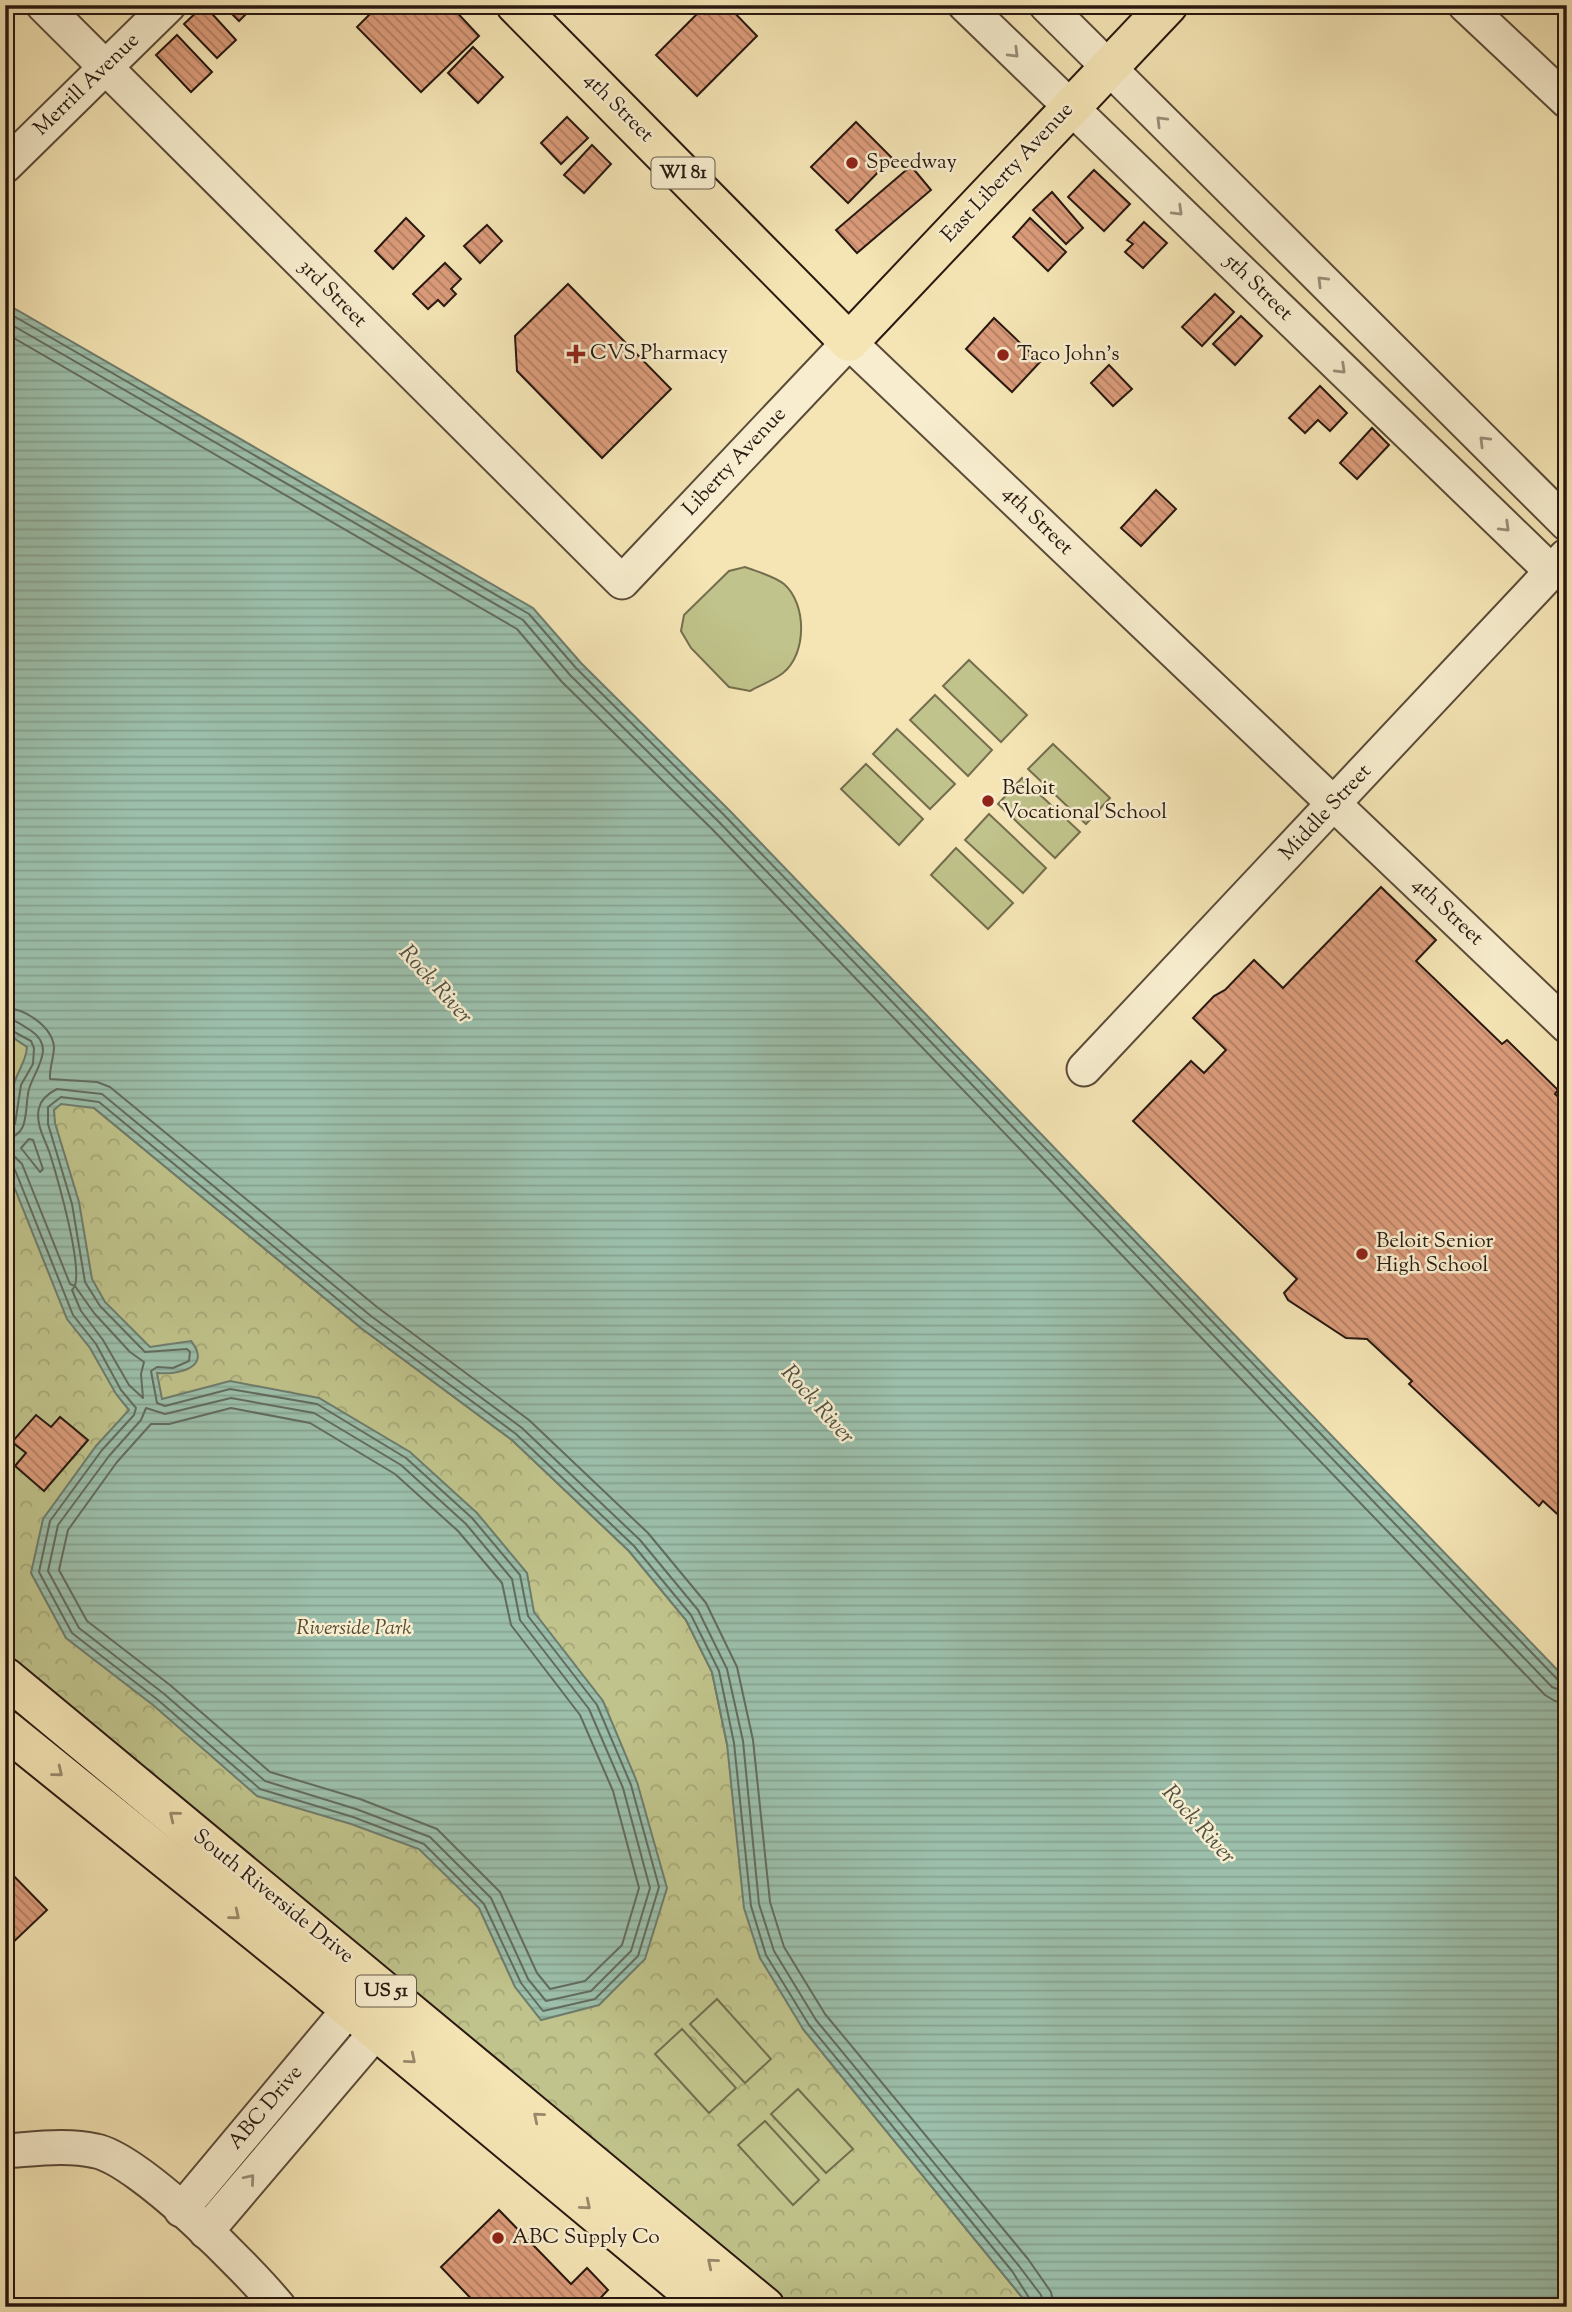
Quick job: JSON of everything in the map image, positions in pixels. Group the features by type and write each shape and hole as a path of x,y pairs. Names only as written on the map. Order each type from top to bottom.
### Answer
{"main road":[{"name":"4th Street","path":"516,5 849,342"},
{"name":"East Liberty Avenue","path":"849,342 1168,5"},
{"name":"South Riverside Drive","path":"5,1677 375,2005 708,2307"},
{"name":"South Riverside Drive","path":"5,1729 375,2005 765,2307"}],"street":[{"name":"3rd Street","path":"43,5 622,582"},
{"name":"Merrill Avenue","path":"5,166 169,5"},
{"name":"5th Street","path":"965,5 1070,107 1559,563"},
{"path":"1046,5 1567,524"},
{"path":"1465,5 1567,101"},
{"name":"Liberty Avenue","path":"622,582 849,342"},
{"name":"4th Street","path":"849,342 1567,1026"},
{"name":"Middle Street","path":"1084,1069 1334,806 1559,563"},
{"name":"ABC Drive","path":"181,2210 375,2005"},
{"name":"ABC Drive","path":"206,2231 375,2005"},
{"path":"5,2151 64,2147 98,2151 124,2164 206,2231 279,2307"}],"green space":[{"path":"745,567 771,576 784,584 797,604 801,629 797,654 791,665 779,676 750,691 729,687 691,648 681,631 684,615 729,571"},
{"path":"969,660 1027,715 1001,742 943,686"},
{"path":"935,695 992,750 968,776 910,720"},
{"path":"897,729 955,784 930,809 873,754"},
{"path":"1053,744 1110,798 1086,824 1028,769"},
{"path":"866,764 923,819 899,845 841,789"},
{"path":"1022,778 1080,832 1055,858 998,804"},
{"path":"989,814 1046,868 1023,893 965,840"},
{"path":"956,848 1013,903 988,929 931,875"},
{"name":"Riverside Park","path":"5,1032 27,1047 94,1108 361,1328 512,1440 629,1551 686,1620 712,1672 727,1744 803,2029 1030,2307 785,2307 5,1661"},
{"path":"717,1999 771,2059 745,2083 690,2024"},
{"path":"682,2029 736,2088 709,2113 655,2054"},
{"path":"798,2089 853,2149 826,2173 771,2114"},
{"path":"765,2121 819,2180 793,2205 738,2145"}],"water":[{"name":"Rock River","path":"5,303 533,608 581,663 730,811 1567,1680 1567,2307 1030,2307 803,2029 760,1958 744,1908 727,1744 712,1672 686,1620 629,1551 512,1440 361,1328 94,1108 61,1104 54,1110 55,1123 79,1202 92,1279 105,1302 150,1347 191,1341 197,1350 198,1358 190,1368 174,1373 157,1373 162,1399 230,1381 319,1398 410,1452 477,1513 527,1573 534,1612 603,1701 637,1782 667,1888 645,1959 599,2005 541,2020 515,1987 479,1908 419,1849 351,1824 257,1796 153,1705 66,1638 31,1573 43,1519 96,1446 129,1410 116,1394 90,1348 67,1319 7,1163 9,1106 27,1047 5,1032"}],"building":[{"path":"204,5 236,40 217,58 184,24"},
{"path":"223,5 255,5 239,21"},
{"path":"379,5 450,5 479,36 421,92 357,27"},
{"path":"713,5 727,5 757,36 697,96 656,55 701,10 705,14"},
{"path":"177,35 212,72 191,92 156,55"},
{"path":"473,47 503,77 478,103 448,73"},
{"path":"567,117 588,138 561,164 541,143"},
{"name":"Speedway","path":"856,122 892,158 848,203 811,167"},
{"path":"592,145 611,164 584,193 564,175"},
{"name":"Speedway","path":"911,166 931,190 857,253 836,230"},
{"path":"1094,170 1130,204 1104,231 1068,197"},
{"path":"1052,192 1083,228 1066,244 1033,210"},
{"path":"406,218 424,236 393,269 375,251"},
{"path":"1030,218 1066,252 1048,271 1013,237"},
{"path":"1144,222 1167,243 1143,268 1125,252 1133,244 1127,240"},
{"path":"487,225 502,241 480,263 464,246"},
{"path":"445,263 461,279 451,289 456,294 444,306 438,300 428,309 413,294"},
{"name":"CVS Pharmacy","path":"568,284 671,389 602,458 517,371 515,336"},
{"path":"1215,294 1234,312 1202,346 1182,327"},
{"path":"1241,316 1262,336 1235,365 1213,344"},
{"name":"Taco John's","path":"994,318 1040,362 1012,392 966,349"},
{"path":"1109,365 1132,389 1113,406 1091,383"},
{"path":"1320,386 1347,413 1330,431 1318,420 1305,433 1289,418"},
{"path":"1372,428 1389,445 1357,479 1340,463"},
{"path":"1156,490 1176,509 1141,546 1121,528"},
{"path":"1381,887 1436,940 1416,961 1502,1044 1507,1040 1558,1090 1555,1094 1567,1105 1567,1523 1543,1501 1539,1506 1409,1384 1412,1381 1367,1339 1346,1338 1288,1300 1284,1293 1297,1279 1133,1121 1191,1061 1204,1073 1226,1050 1193,1018 1214,996 1225,990 1254,960 1283,988"},
{"path":"36,1415 51,1427 60,1417 88,1440 44,1491 15,1466 26,1453 12,1442"},
{"path":"5,1867 47,1910 5,1950"},
{"name":"ABC Supply Co","path":"499,2210 571,2284 587,2268 608,2290 592,2307 479,2307 441,2267"}],"place":[{"name":"Speedway","path":"852,163"},
{"name":"CVS Pharmacy","path":"576,354"},
{"name":"Taco John's","path":"1003,355"},
{"name":"Beloit Vocational School","path":"988,801"},
{"name":"Beloit Senior High School","path":"1362,1254"},
{"name":"ABC Supply Co","path":"498,2238"}]}
